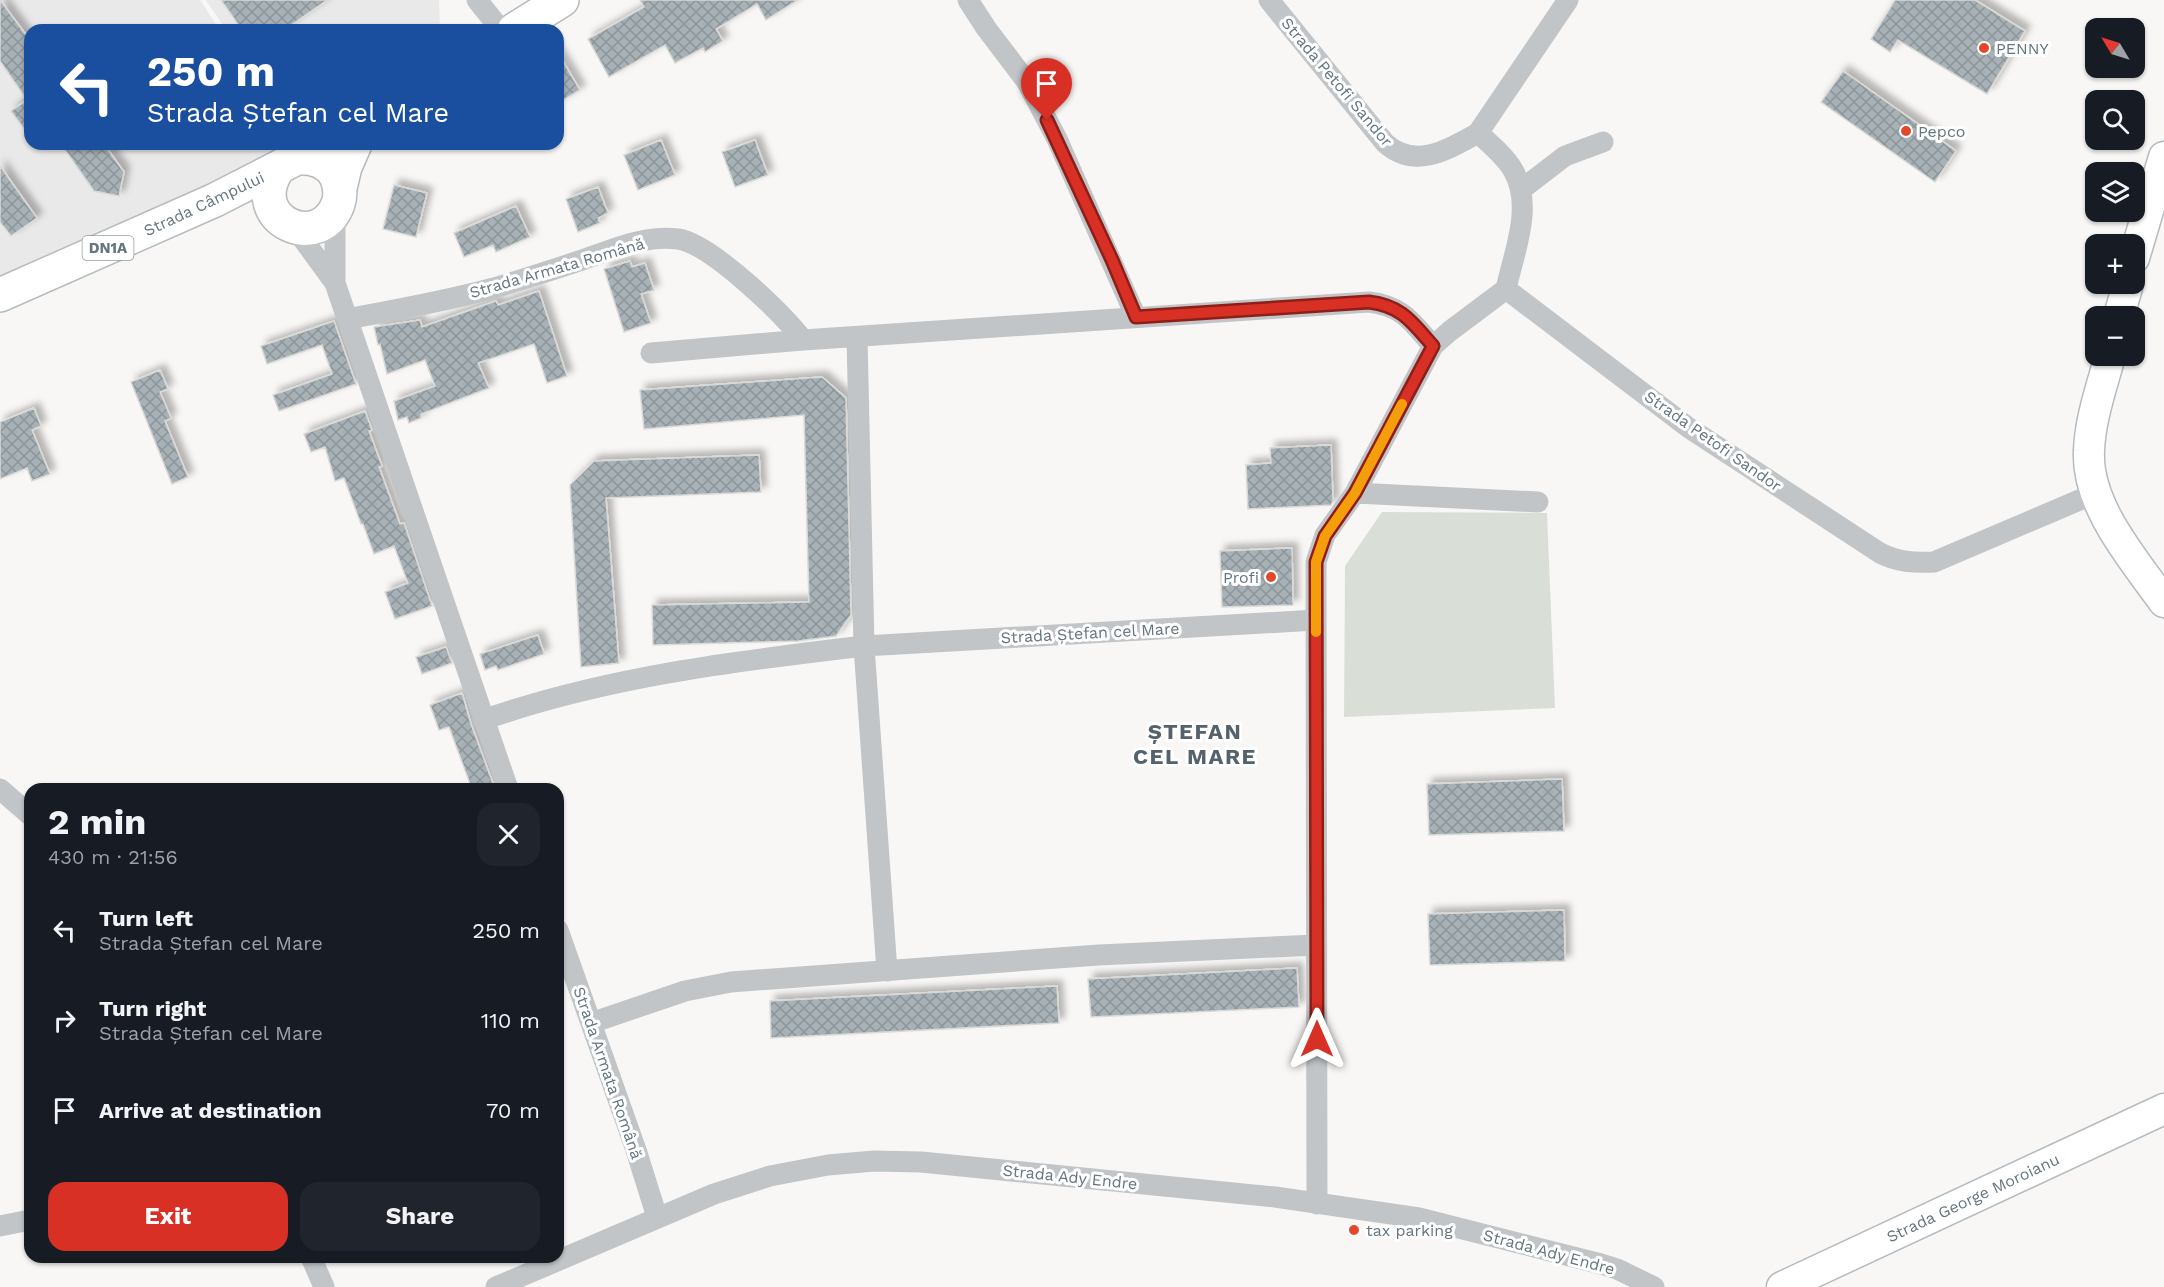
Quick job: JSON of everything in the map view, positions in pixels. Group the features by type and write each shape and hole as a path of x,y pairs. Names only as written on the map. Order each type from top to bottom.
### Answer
{"main road":[{"path":"524,24 562,0"},
{"path":"215,200 243,204 306,229 317,226 327,220 337,200 353,150"},
{"path":"299,157 320,160 329,167 336,177 337,200"},
{"name":"Strada Câmpului","path":"0,295 215,200 299,157"},
{"name":"Strada Câmpului","path":"287,223 273,210 268,190 299,157"},
{"path":"2141,234 2164,157"},
{"path":"2107,366 2095,413 2089,451 2091,477 2096,493 2116,532 2164,602"},
{"name":"Strada George Moroianu","path":"1782,1287 2164,1109"}],"street":[{"path":"477,0 496,24"},
{"path":"968,0 1027,82 1057,139 1136,317"},
{"name":"Strada Petofi Sandor","path":"1269,0 1385,143 1395,152 1407,157 1423,156 1449,148 1478,133 1568,0"},
{"path":"1317,1203 1316,562 1325,536 1355,493 1433,346 1506,289 1522,216 1522,189 1513,169 1478,133"},
{"path":"1522,189 1551,164 1565,156 1603,142"},
{"path":"334,283 337,200"},
{"path":"287,223 334,283 506,783"},
{"name":"Strada Armata Română","path":"347,319 494,288 648,240 677,239 695,245 712,256 789,321 803,340"},
{"name":"Strada Petofi Sandor","path":"1506,289 1689,428 1880,553 1895,560 1910,563 1934,562 2096,493"},
{"path":"651,353 803,340 1369,302 1396,309 1409,319 1433,346"},
{"path":"858,337 864,646 887,970"},
{"path":"1355,493 1538,501"},
{"name":"Strada Ștefan cel Mare","path":"483,720 548,699 640,678 864,646 1316,620"},
{"path":"0,789 24,810"},
{"path":"591,1023 685,991 731,982 1099,956 1316,945"},
{"name":"Strada Armata Română","path":"564,947 636,1150 657,1217"},
{"name":"Strada Ady Endre","path":"564,1257 714,1194 770,1176 828,1165 874,1161 933,1164 1275,1197 1430,1220 1601,1264 1654,1287"},
{"path":"0,1226 24,1221"},
{"path":"314,1263 324,1287"},
{"name":"Strada Ady Endre","path":"496,1287 551,1263"}],"shaded area":[{"path":"0,0 200,0 216,24 24,24 24,150 286,150 164,209 0,280"},
{"path":"206,0 439,0 440,24 222,24"},
{"path":"1382,512 1547,513 1555,708 1344,717 1345,566"}],"building":[{"path":"0,0 24,32 24,96 0,61"},
{"path":"221,0 327,0 293,24 238,24"},
{"path":"640,0 798,0 766,20 757,4 716,29 723,41 705,52 703,48 675,63 665,45 609,77 588,39 644,7"},
{"path":"1895,0 1975,0 2025,31 1987,94 1898,40 1890,52 1871,39"},
{"path":"564,63 580,90 564,99"},
{"path":"1843,71 1956,151 1935,182 1821,102"},
{"path":"24,102 24,129 11,111"},
{"path":"661,140 675,175 638,190 624,155"},
{"path":"755,140 768,175 735,187 722,152"},
{"path":"65,150 108,150 124,172 119,196 94,191"},
{"path":"0,166 37,218 11,236 0,222"},
{"path":"394,185 427,193 416,237 383,229"},
{"path":"598,187 608,213 598,218 600,223 578,232 566,199"},
{"path":"516,206 530,237 496,252 493,245 464,257 454,233"},
{"path":"630,261 632,267 645,263 654,290 641,294 651,323 624,332 604,269"},
{"path":"539,291 567,376 547,383 534,344 478,363 489,388 421,414 421,418 409,423 407,417 398,420 394,401 435,386 425,360 387,374 374,327 420,320 422,327 496,301 498,305"},
{"path":"334,321 356,384 279,411 273,395 332,374 322,345 267,364 261,346"},
{"path":"160,370 168,389 160,392 171,418 165,421 188,477 172,484 131,382"},
{"path":"822,377 846,398 851,615 836,636 798,641 653,645 652,605 809,602 804,415 644,429 640,390"},
{"path":"34,408 41,426 32,430 50,474 32,481 27,468 0,479 0,422"},
{"path":"365,411 372,430 369,431 382,466 379,467 400,524 404,523 432,606 395,619 385,592 408,583 394,546 374,554 344,478 335,481 325,447 311,452 304,434"},
{"path":"1331,445 1333,501 1331,505 1248,509 1246,465 1271,463 1270,448"},
{"path":"759,455 761,492 606,498 619,663 581,667 570,485 594,461"},
{"path":"1292,548 1293,605 1222,607 1220,551"},
{"path":"538,635 544,654 498,670 496,666 485,670 480,654"},
{"path":"446,647 452,663 422,674 416,657"},
{"path":"462,693 493,783 470,783 449,727 439,730 430,705"},
{"path":"1562,779 1564,831 1429,835 1427,784"},
{"path":"1564,910 1565,961 1430,965 1428,914"},
{"path":"1297,968 1299,1007 1091,1017 1088,979"},
{"path":"1057,986 1059,1023 771,1038 770,1001"}],"slow traffic":[{"path":"1316,632 1316,562 1325,536 1355,493 1402,404"}],"place":[{"name":"PENNY","path":"1984,48"},
{"name":"Pepco","path":"1906,131"},
{"name":"Profi","path":"1271,577"},
{"name":"tax parking","path":"1354,1230"}],"district":[{"name":"ȘTEFAN CEL MARE","path":"1195,744"}],"route":[{"path":"1047,120 1136,317 1369,302 1396,309 1409,319 1433,346 1355,493 1325,536 1316,562 1317,1039"}]}
